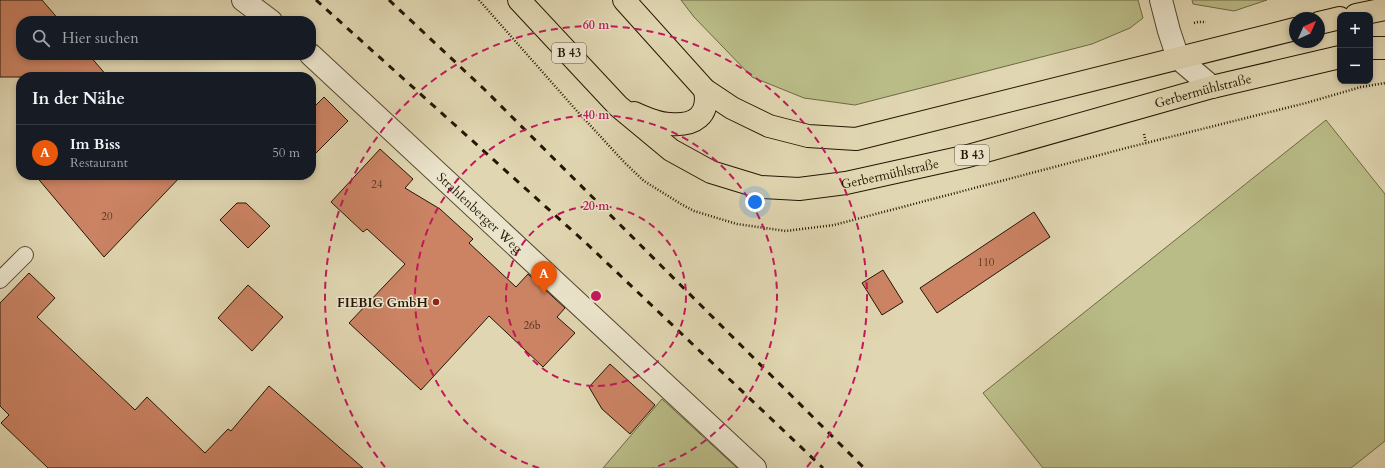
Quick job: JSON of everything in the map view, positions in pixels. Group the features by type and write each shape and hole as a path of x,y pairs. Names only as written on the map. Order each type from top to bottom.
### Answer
{"main road":[{"name":"Gerbermühlstraße","path":"519,0 618,106 671,150 711,172 760,187 799,189 846,183 968,156 1212,87 1337,58"},
{"path":"624,0 705,90 732,108 769,126 808,136 856,139 1289,30"},
{"path":"1370,12 1385,9"},
{"path":"1325,22 1337,19"},
{"path":"1373,48 1385,48"},
{"path":"618,106 644,118 670,124 688,123 697,119 704,110 707,101 705,90"}],"street":[{"path":"243,0 264,16"},
{"path":"1161,0 1178,58 1212,87"},
{"name":"Strahlenberger Weg","path":"316,60 755,468"}],"lane":[{"path":"0,280 25,255"}],"path":[{"path":"1146,143 1306,103 1361,87 1385,83"}],"green space":[{"path":"681,0 1138,0 1143,18 1130,28 1092,44 855,105 804,98 752,77 694,17"},
{"path":"1192,0 1267,0 1234,11 1193,4"},
{"path":"1326,120 1385,194 1385,441 1351,468 1043,468 983,393"},
{"path":"662,399 737,468 603,468"}],"building":[{"path":"0,0 42,0 56,16 16,16 16,60 93,60 104,72 16,72 16,77 0,77"},
{"path":"324,97 348,121 316,153 316,105"},
{"path":"380,149 413,179 405,188 440,209 473,239 469,243 516,287 528,274 565,308 557,317 575,333 543,367 489,316 421,390 349,323 405,264 367,229 363,232 331,202"},
{"path":"39,180 177,180 104,257"},
{"path":"237,203 246,203 270,226 248,248 220,220"},
{"path":"1034,212 1050,237 937,313 920,288"},
{"path":"883,270 903,302 882,315 862,283"},
{"path":"29,273 55,298 37,317 135,410 147,397 205,453 228,429 231,431 269,386 363,468 48,468 1,423 9,415 0,406 0,303"},
{"path":"248,285 283,317 252,351 218,318"},
{"path":"610,364 655,405 630,434 602,409 589,387"}],"railway":[{"path":"316,0 586,243 823,468"},
{"path":"389,0 484,89 864,468"}],"place":[{"name":"Im Biss","path":"544,294"},
{"name":"FIEBIG GmbH","path":"436,302"}]}
